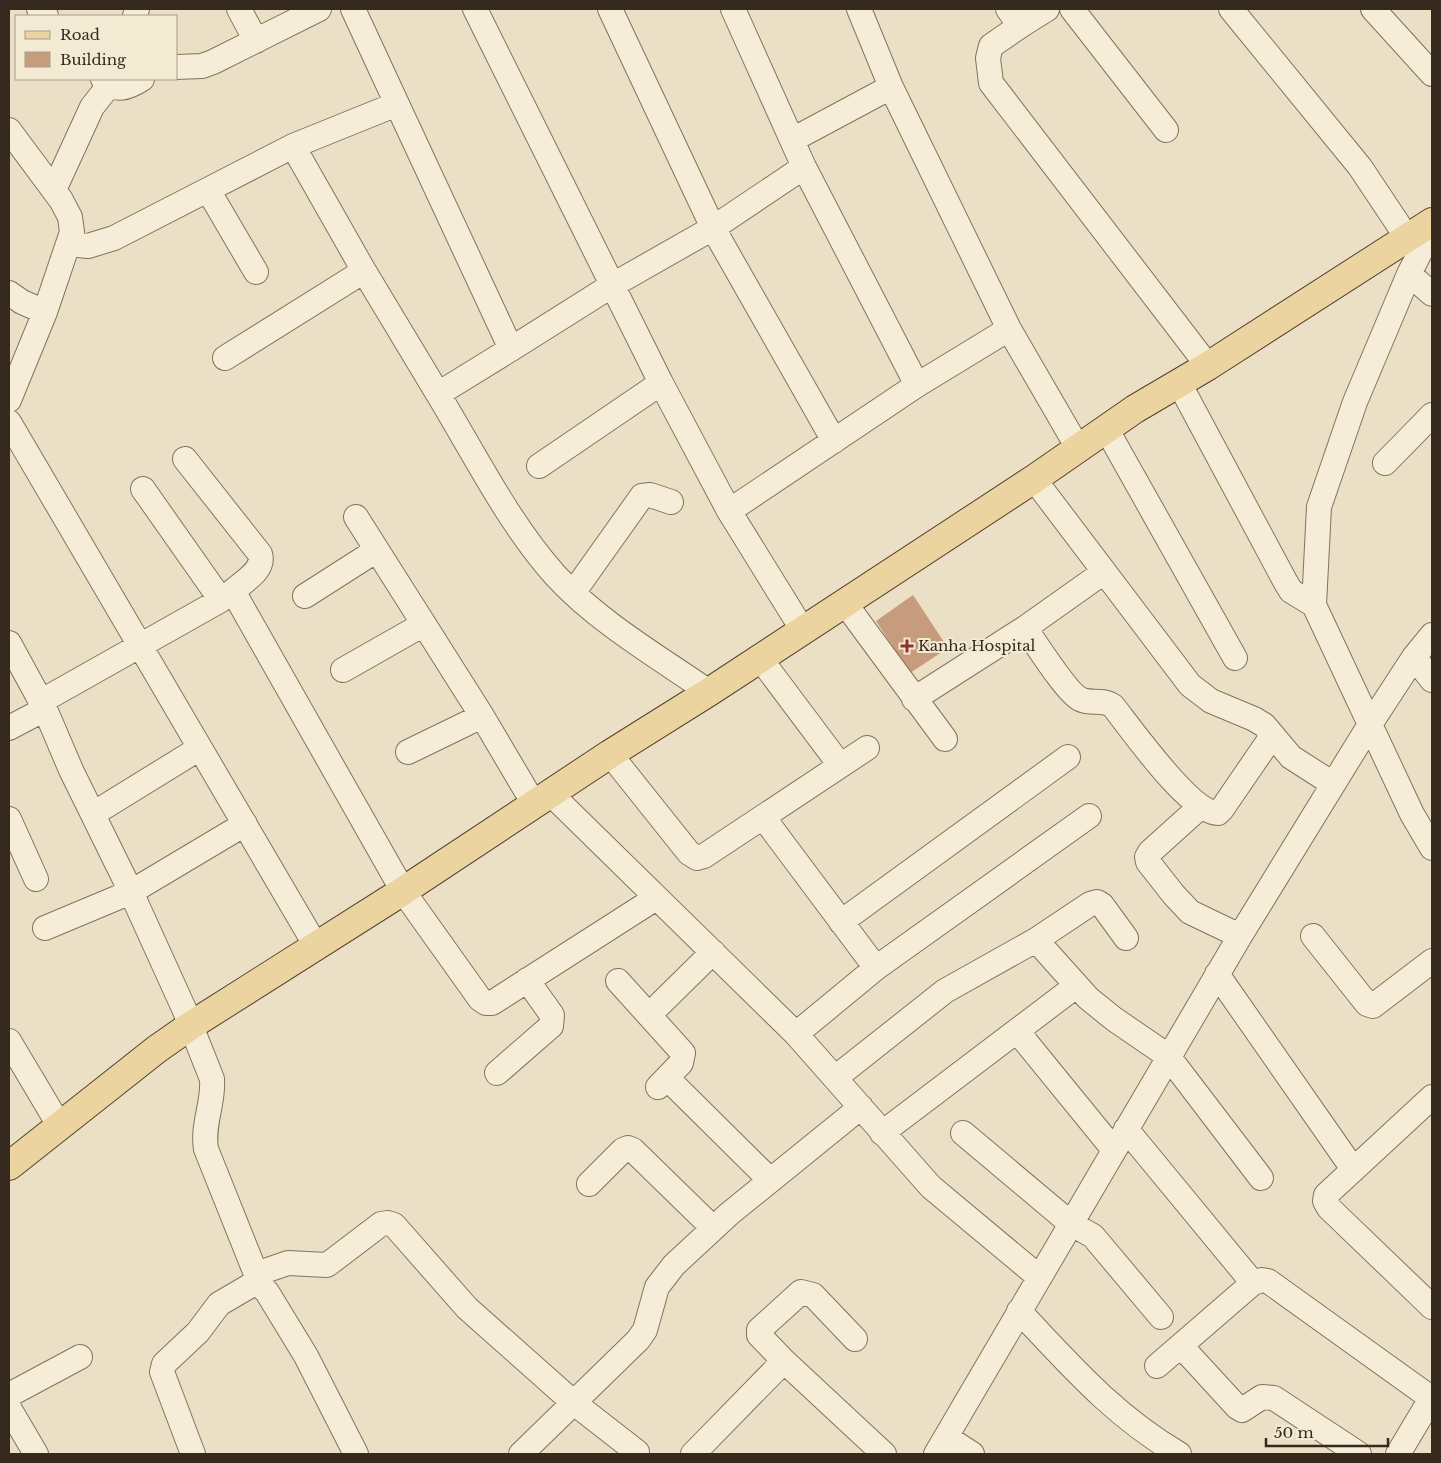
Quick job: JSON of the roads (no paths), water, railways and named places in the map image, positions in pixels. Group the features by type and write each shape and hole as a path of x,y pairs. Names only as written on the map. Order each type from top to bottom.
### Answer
{"main road":[{"path":"9,1166 157,1049 190,1026 403,891 542,798 709,692 759,657 1034,479 1178,383 1420,234 1432,222"}],"street":[{"path":"239,9 256,41"},
{"path":"178,67 202,66 213,62 319,9"},
{"path":"352,9 511,349"},
{"path":"475,9 611,286 661,383 729,511 802,629"},
{"path":"610,9 714,228 834,441"},
{"path":"733,9 804,167 917,385"},
{"path":"859,9 891,87 1009,329 1078,448"},
{"path":"1047,9 1014,18 991,46 988,58 991,83 1208,366"},
{"path":"1072,9 1166,130"},
{"path":"1231,9 1360,168 1420,234 1409,274 1355,402 1319,507 1314,605 1369,726 1412,814 1432,848"},
{"path":"1383,12 1432,74"},
{"path":"54,190 92,107 109,81 120,89 130,87 140,80"},
{"path":"792,140 891,87"},
{"path":"70,244 88,246 100,244 293,146 397,104"},
{"path":"9,130 54,190 70,217 72,232 70,244 45,312 9,400"},
{"path":"293,146 364,271 522,533 556,576 597,614 709,692"},
{"path":"438,394 611,286 714,228 804,167"},
{"path":"208,190 256,272"},
{"path":"225,358 364,271"},
{"path":"1409,274 1432,294"},
{"path":"9,293 22,302 45,312"},
{"path":"729,511 917,385 1009,329"},
{"path":"539,466 661,383"},
{"path":"1178,383 1284,581 1291,591 1314,605"},
{"path":"1385,463 1432,415"},
{"path":"10,427 316,946"},
{"path":"1107,430 1235,658"},
{"path":"9,728 140,645 227,596 260,567 262,560 260,554 185,459"},
{"path":"1034,479 1190,686 1211,701 1254,719 1264,726 1291,756 1333,784"},
{"path":"143,489 227,596 403,891 480,999 486,1003 492,1003 656,898"},
{"path":"573,593 642,496 650,495 670,502"},
{"path":"356,517 482,716 542,798 656,898 796,1034 913,1168 948,1203 1039,1277"},
{"path":"306,596 377,550"},
{"path":"914,700 1025,628 1104,572"},
{"path":"844,602 914,700 945,739"},
{"path":"343,670 424,624"},
{"path":"1025,628 1074,695 1087,701 1100,700 1113,706 1170,777 1200,807 1211,813 1218,813 1222,809 1272,736"},
{"path":"972,1454 941,1446 1070,1223 1240,936 1369,726 1414,657 1432,635"},
{"path":"9,643 42,706 131,892 212,1079 212,1091 204,1136 206,1149 255,1278 267,1292 306,1356 356,1454"},
{"path":"759,657 840,765"},
{"path":"1414,657 1432,680"},
{"path":"408,752 482,716"},
{"path":"93,814 200,748"},
{"path":"610,754 689,853 697,858 704,856 867,748"},
{"path":"841,922 1068,758"},
{"path":"1200,807 1150,852 1147,857 1148,862 1190,912 1240,936"},
{"path":"796,1034 876,968 1089,816"},
{"path":"763,817 876,968"},
{"path":"9,819 36,879"},
{"path":"45,928 131,892 245,824"},
{"path":"835,1078 945,991 1036,940 1093,902 1102,905 1126,938"},
{"path":"1313,936 1367,1004 1373,1006 1432,961"},
{"path":"1036,940 1076,986 1114,1019 1168,1056 1261,1178"},
{"path":"649,1015 713,952"},
{"path":"1218,974 1353,1168"},
{"path":"497,1072 551,1026 552,1015 527,980"},
{"path":"618,981 683,1053 681,1063 663,1082 770,1180"},
{"path":"882,1133 1076,986"},
{"path":"1017,1032 1114,1150"},
{"path":"9,1041 59,1125"},
{"path":"1432,1097 1353,1168 1326,1195 1325,1201 1329,1208 1432,1307"},
{"path":"521,1454 638,1340 645,1330 652,1300 661,1281 713,1228 861,1107"},
{"path":"1126,1129 1253,1283"},
{"path":"963,1133 1070,1223 1093,1236 1161,1317"},
{"path":"588,1184 623,1150 628,1148 633,1150 713,1228"},
{"path":"193,1454 162,1372 164,1364 198,1332 218,1304 255,1278 288,1263 327,1265 381,1224 388,1223 394,1225 456,1297 574,1402 637,1452"},
{"path":"1158,1366 1253,1283 1262,1280 1268,1281 1432,1398 1400,1454"},
{"path":"855,1339 813,1295 801,1292 759,1330 759,1335 784,1361 884,1454"},
{"path":"1019,1310 1104,1400 1179,1454"},
{"path":"1181,1346 1237,1407 1242,1410 1262,1397 1274,1398 1359,1454"},
{"path":"9,1395 80,1357"},
{"path":"693,1454 784,1361"},
{"path":"9,1408 36,1454"}],"place":[{"name":"Kanha Hospital","path":"907,646"}]}
